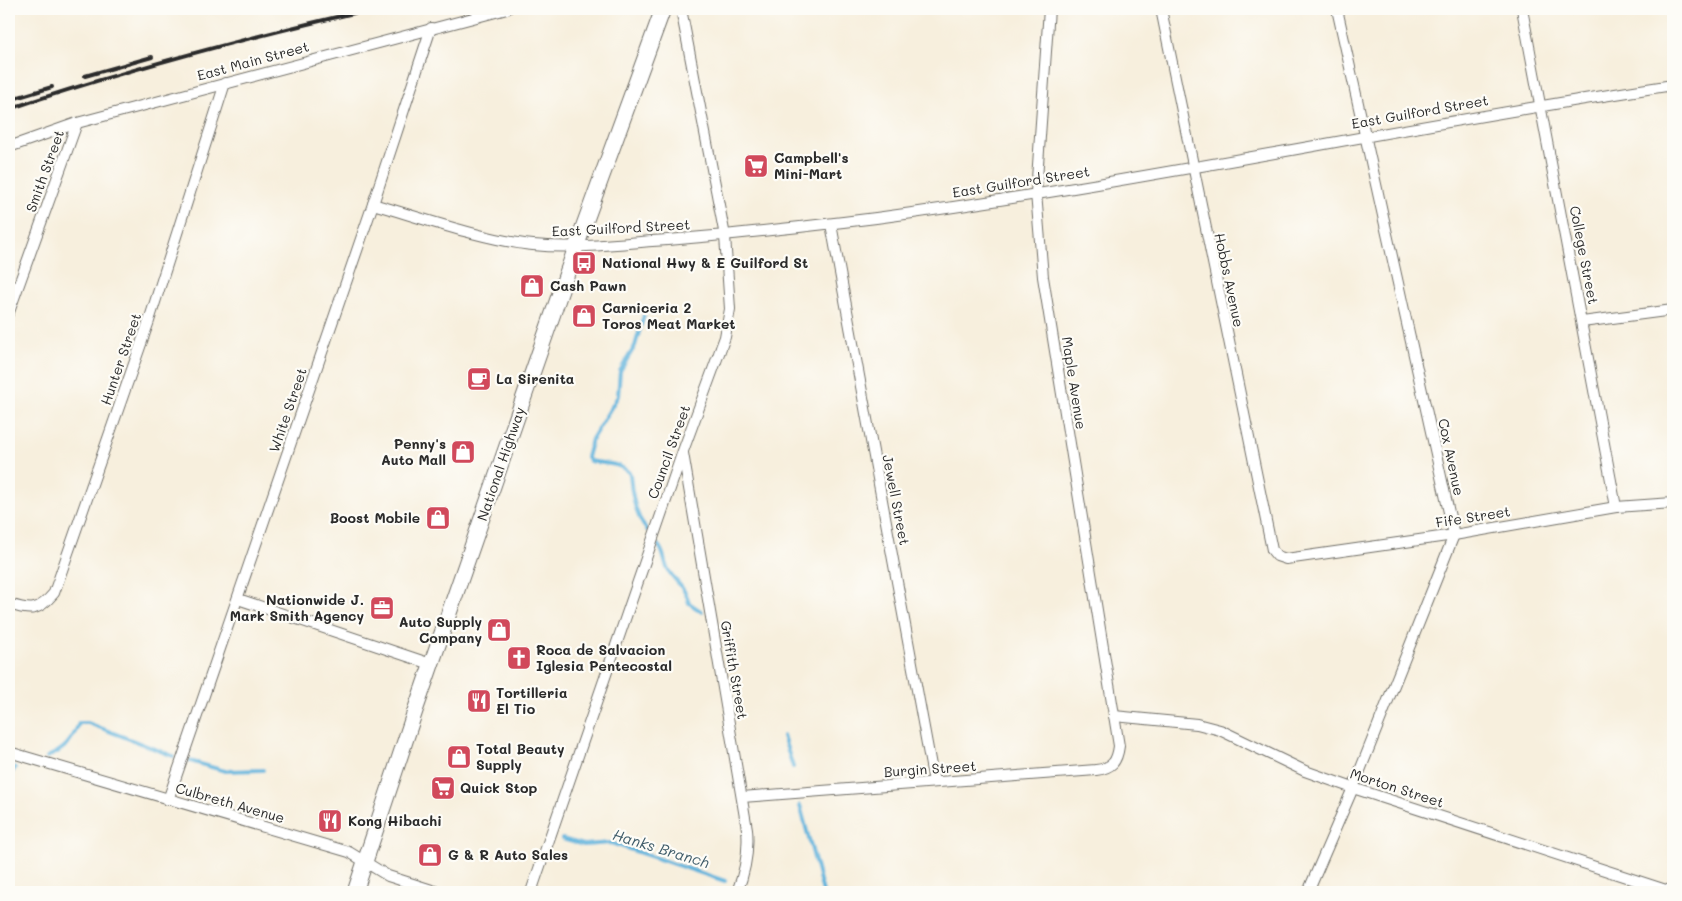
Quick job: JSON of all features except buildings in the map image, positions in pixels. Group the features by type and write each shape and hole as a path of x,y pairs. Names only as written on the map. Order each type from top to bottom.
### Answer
{"main road":[{"name":"National Highway","path":"355,892 431,664 576,247 663,9"}],"street":[{"name":"East Main Street","path":"9,147 77,123 507,9"},
{"name":"Council Street","path":"531,892 683,451 725,337 730,309 725,236 680,9"},
{"name":"Maple Avenue","path":"1049,9 1036,193 1043,277 1119,746 1117,760"},
{"name":"Hobbs Avenue","path":"1160,9 1272,550 1277,556"},
{"name":"Cox Avenue","path":"1337,9 1454,535"},
{"name":"College Street","path":"1522,9 1616,507"},
{"name":"White Street","path":"168,800 373,204 431,28"},
{"name":"Hunter Street","path":"9,604 29,610 44,605 54,593 149,321 225,83"},
{"name":"East Guilford Street","path":"373,204 531,245 576,247 725,236 831,224 1192,169 1541,104 1673,85"},
{"name":"Smith Street","path":"9,312 77,123"},
{"name":"Jewell Street","path":"831,224 934,782"},
{"path":"1582,322 1673,310"},
{"name":"Griffith Street","path":"683,451 742,797 748,843 744,874 737,892"},
{"name":"Fife Street","path":"1277,556 1286,559 1454,535 1616,507 1673,503"},
{"path":"1308,892 1353,788 1454,535"},
{"path":"238,599 431,664"},
{"name":"Morton Street","path":"1114,716 1197,724 1220,730 1305,771 1672,892"},
{"name":"Culbreth Avenue","path":"9,752 349,852 388,876 438,892"},
{"name":"Burgin Street","path":"742,797 1096,770 1108,768 1117,760"}],"waterway":[{"path":"644,315 635,346 620,371 618,396 592,439 587,457 590,461 622,467 630,474 639,518 647,530"},
{"path":"658,545 663,553 667,568 683,589 689,603 702,612"},
{"name":"Hanks Branch","path":"47,757 59,751 67,744 74,735 79,723 88,723 173,756"},
{"path":"783,736 793,767"},
{"name":"Hanks Branch","path":"190,761 225,771 263,770"},
{"name":"Hanks Branch","path":"9,777 15,768"},
{"path":"800,805 823,892"},
{"name":"Hanks Branch","path":"562,839 584,845 611,843 725,881"},
{"name":"Hanks Branch","path":"748,889 758,892"}],"railway":[{"path":"9,109 189,54 371,9"},
{"path":"85,76 152,57"},
{"path":"9,100 52,87"}],"place":[{"name":"Campbell's Mini-Mart","path":"756,166"},
{"name":"National Hwy & E Guilford St","path":"584,263"},
{"name":"Cash Pawn","path":"532,286"},
{"name":"Carniceria 2 Toros Meat Market","path":"584,316"},
{"name":"La Sirenita","path":"479,379"},
{"name":"Penny's Auto Mall","path":"463,452"},
{"name":"Boost Mobile","path":"438,518"},
{"name":"Nationwide J. Mark Smith Agency","path":"382,608"},
{"name":"Auto Supply Company","path":"499,630"},
{"name":"Roca de Salvacion Iglesia Pentecostal","path":"519,658"},
{"name":"Tortilleria El Tio","path":"479,701"},
{"name":"Total Beauty Supply","path":"459,757"},
{"name":"Quick Stop","path":"443,788"},
{"name":"Kong Hibachi","path":"330,821"},
{"name":"G & R Auto Sales","path":"430,855"}]}
